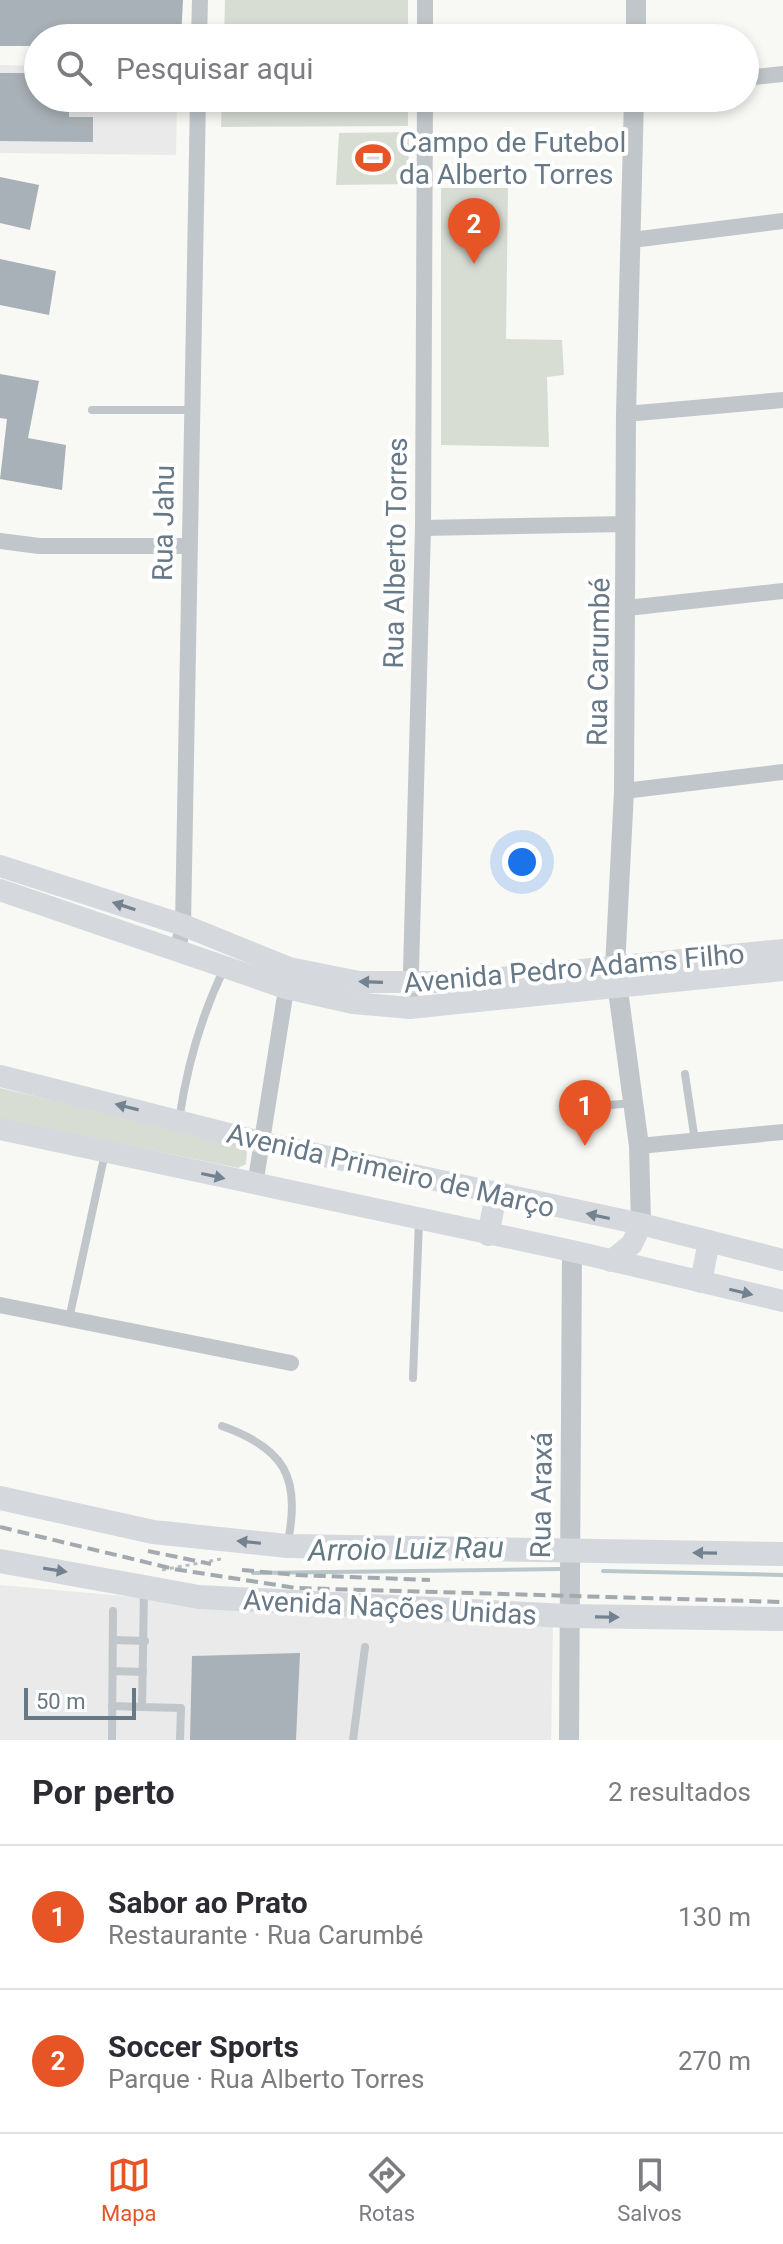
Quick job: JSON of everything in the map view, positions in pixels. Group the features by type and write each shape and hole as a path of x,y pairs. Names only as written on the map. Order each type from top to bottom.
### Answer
{"main road":[{"name":"Avenida Pedro Adams Filho","path":"0,866 183,925 229,956"},
{"name":"Avenida Pedro Adams Filho","path":"0,890 178,949 229,956 353,1003 410,1008 783,950"},
{"name":"Avenida Pedro Adams Filho","path":"288,978 410,983 783,970"},
{"name":"Avenida Primeiro de Março","path":"0,1076 264,1143 641,1224 783,1260"},
{"name":"Avenida Primeiro de Março","path":"0,1129 419,1221 572,1251 783,1301"},
{"path":"488,1235 496,1195"},
{"path":"611,1261 632,1244 641,1224"},
{"path":"701,1282 709,1241"},
{"name":"Avenida Nações Unidas","path":"0,1498 153,1532 287,1546 783,1554"},
{"name":"Avenida Nações Unidas","path":"0,1561 199,1597 567,1616 783,1619"}],"street":[{"path":"199,24 200,0"},
{"path":"425,0 425,24"},
{"path":"636,0 636,24"},
{"path":"759,77 783,74"},
{"name":"Rua Jahu","path":"178,949 183,925 198,112"},
{"name":"Rua Alberto Torres","path":"410,1008 423,528 425,112"},
{"name":"Rua Carumbé","path":"634,112 626,414 624,791 616,978 639,1146 641,1224"},
{"path":"632,240 783,221"},
{"path":"626,414 783,400"},
{"path":"423,528 626,524"},
{"path":"0,541 39,546 188,546"},
{"path":"627,608 783,591"},
{"path":"624,791 783,772"},
{"path":"255,1185 288,978"},
{"path":"639,1146 783,1132"},
{"name":"Rua Araxá","path":"569,1740 567,1616 572,1251"},
{"path":"0,1305 291,1363"}],"lane":[{"path":"92,410 191,410"},
{"path":"179,1120 186,1072 205,1008 229,956"},
{"path":"685,1074 695,1141"},
{"path":"566,1109 633,1103"},
{"path":"69,1319 105,1153"},
{"path":"413,1378 419,1221"},
{"path":"222,1426 250,1436 270,1451 286,1471 294,1502 287,1546"},
{"path":"142,1707 144,1585"},
{"path":"112,1740 113,1611"},
{"path":"114,1640 145,1641"},
{"path":"353,1740 365,1647"},
{"path":"113,1671 143,1672"},
{"path":"112,1706 181,1708 180,1740"}],"shaded area":[{"path":"225,0 408,0 408,24 224,24"},
{"path":"0,65 24,66 24,112 177,112 176,155 0,153"},
{"path":"222,112 408,112 408,126 221,127"},
{"name":"Campo de Futebol da Alberto Torres","path":"409,132 408,184 336,185 339,133"},
{"path":"441,188 508,188 506,339 562,340 564,375 547,377 549,447 441,445"},
{"path":"0,1088 240,1144 247,1150 246,1164 238,1168 0,1119"},
{"path":"0,1585 202,1603 553,1620 551,1740 0,1740"}],"building":[{"path":"0,0 183,0 182,24 24,24 24,46 0,46"},
{"path":"0,73 24,73 24,112 69,112 69,117 93,117 93,142 0,141"},
{"path":"0,177 39,185 30,230 0,223"},
{"path":"0,259 56,271 49,315 0,305"},
{"path":"0,374 39,381 28,438 66,445 62,490 0,479 7,419 0,418"},
{"path":"300,1653 296,1740 190,1740 192,1656"}],"waterway":[{"name":"Arroio Luiz Rau","path":"253,1573 560,1569"},
{"name":"Arroio Luiz Rau","path":"603,1571 783,1575"}],"railway":[{"path":"0,1527 174,1569 296,1588 783,1602"},
{"path":"148,1551 211,1564"},
{"path":"242,1570 430,1580"}],"place":[{"name":"Campo de Futebol da Alberto Torres","path":"373,158"},
{"name":"Soccer Sports","path":"474,264"},
{"name":"Sabor ao Prato","path":"585,1146"}]}
